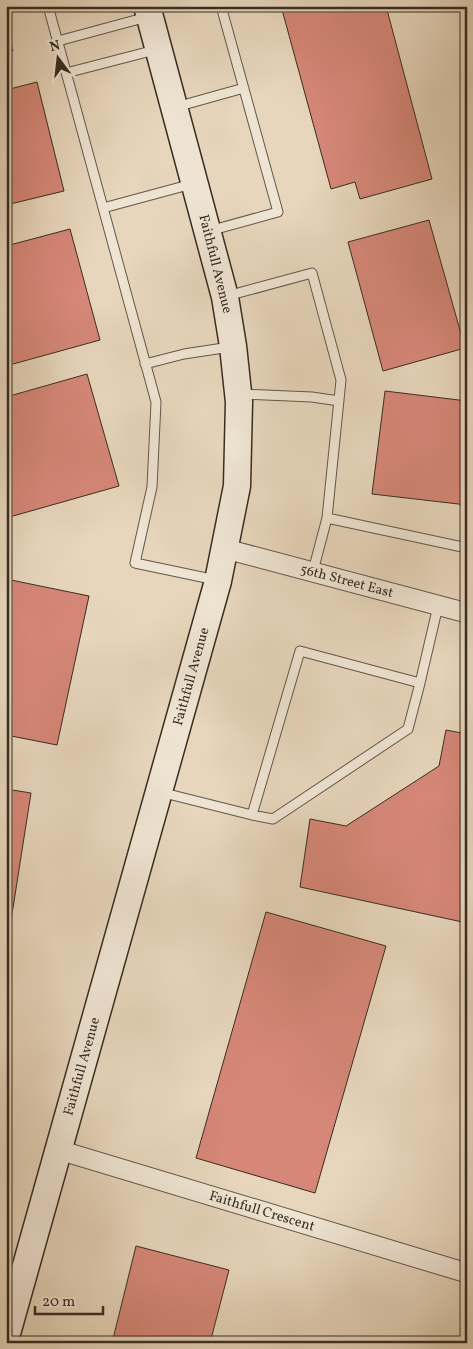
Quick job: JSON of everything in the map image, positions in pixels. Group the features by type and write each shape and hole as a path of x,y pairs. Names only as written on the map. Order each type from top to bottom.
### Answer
{"street":[{"name":"Faithfull Avenue","path":"6,1337 218,581 226,549 237,486 239,394 225,296 148,11"},
{"name":"56th Street East","path":"226,549 467,614"},
{"name":"Faithfull Crescent","path":"59,1150 467,1273"}],"lane":[{"path":"48,6 156,402 152,487 136,563 218,581"},
{"path":"208,231 278,212 221,6"},
{"path":"58,41 148,11"},
{"path":"66,73 158,49"},
{"path":"174,108 244,88"},
{"path":"103,208 194,183"},
{"path":"225,296 312,273 341,380 327,518 313,571"},
{"path":"145,364 184,354 233,346"},
{"path":"239,394 312,397 339,401"},
{"path":"327,518 467,548"},
{"path":"160,792 273,819 408,729 438,606"},
{"path":"252,815 300,650 420,683"}],"building":[{"path":"281,6 386,6 432,179 360,199 355,182 331,189"},
{"path":"6,24 13,51 6,53"},
{"path":"37,82 64,191 6,205 6,90"},
{"path":"429,220 465,348 383,371 348,242"},
{"path":"70,229 100,340 6,366 6,246"},
{"path":"87,374 119,486 6,518 6,397"},
{"path":"385,391 467,401 467,505 372,494"},
{"path":"6,579 89,596 57,745 6,735"},
{"path":"446,730 467,734 467,923 300,887 310,819 346,826 439,766"},
{"path":"6,789 31,793 10,927 6,926"},
{"path":"266,912 386,946 315,1193 196,1158"},
{"path":"136,1246 229,1270 210,1343 112,1343"}]}
